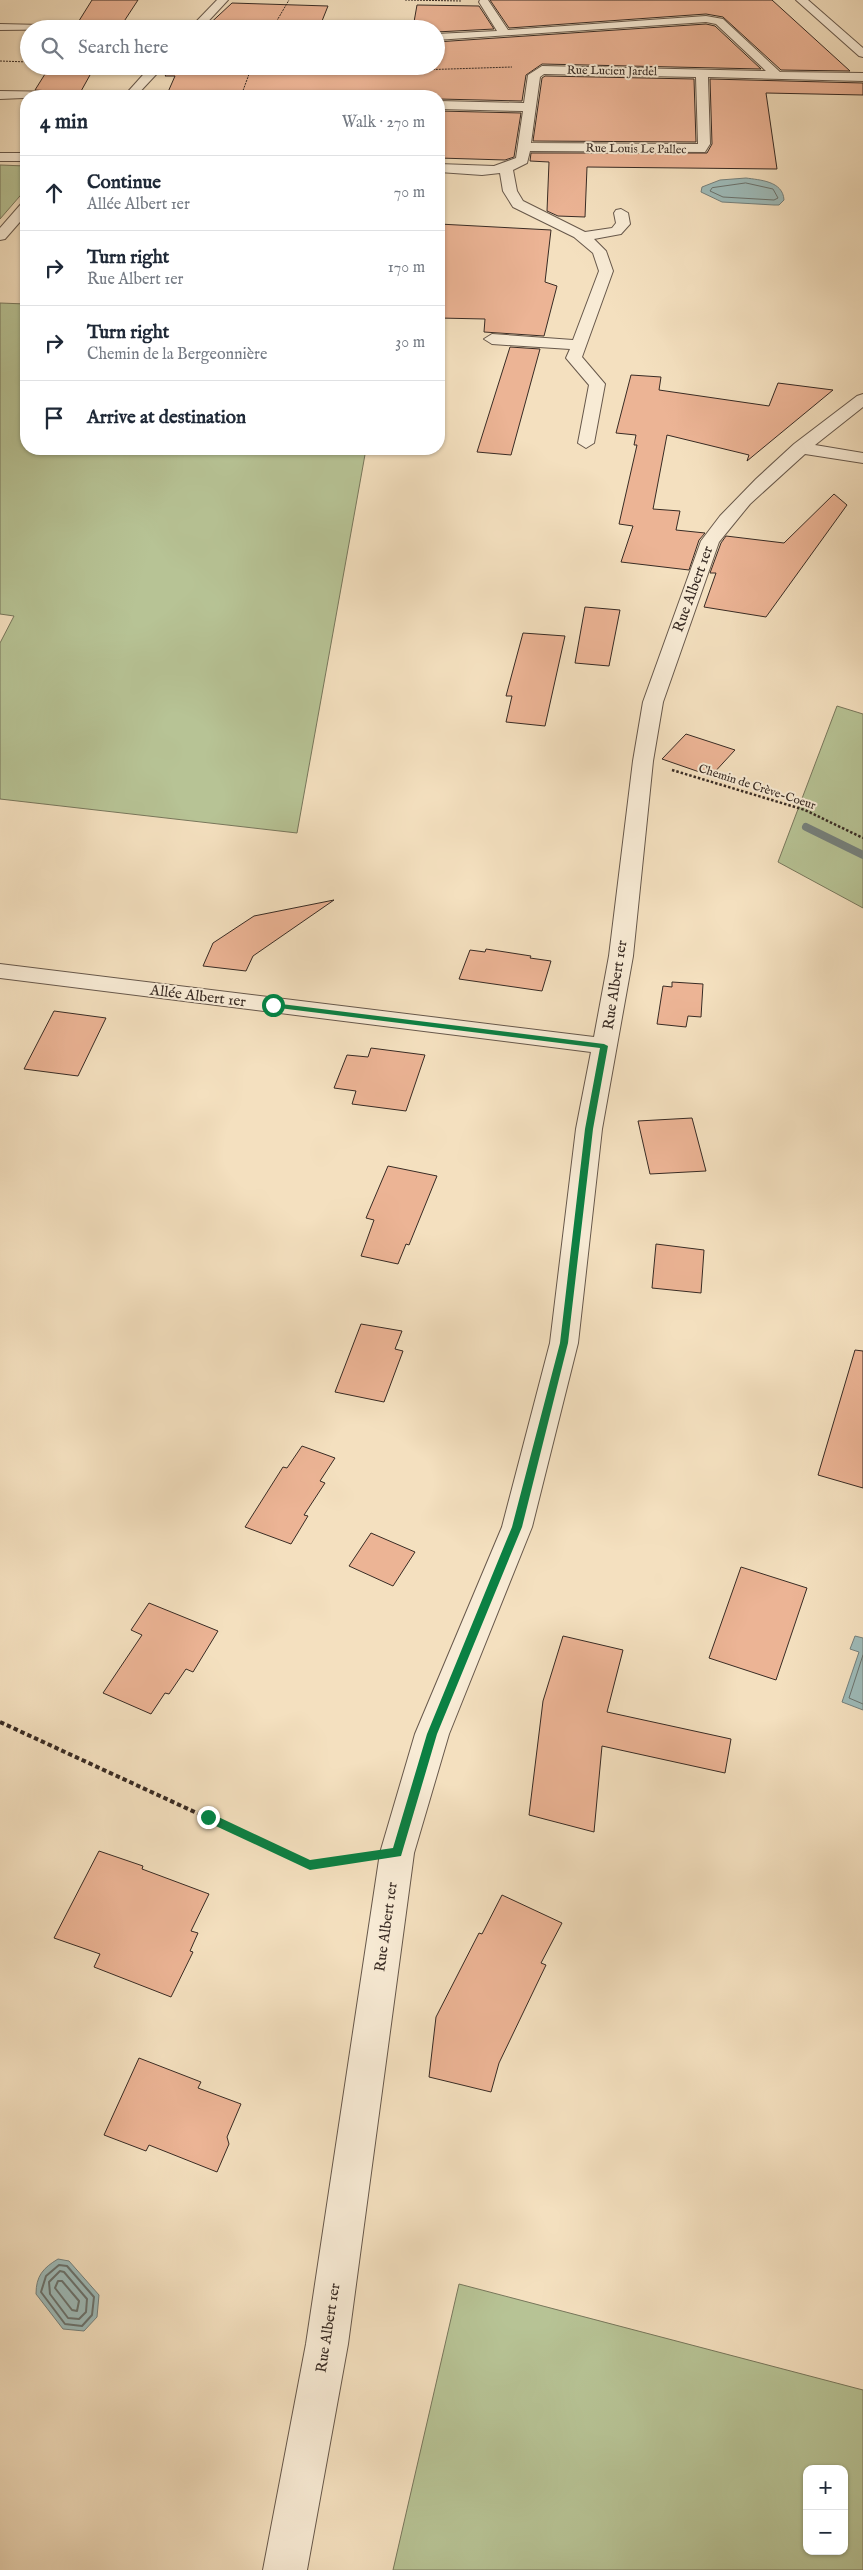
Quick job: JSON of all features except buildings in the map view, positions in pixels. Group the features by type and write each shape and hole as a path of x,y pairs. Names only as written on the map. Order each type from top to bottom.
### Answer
{"street":[{"path":"203,20 223,0"},
{"path":"801,0 863,54"},
{"path":"484,2 505,34"},
{"path":"445,37 706,19 719,21 776,74"},
{"path":"0,27 20,27"},
{"name":"Rue Lucien Jardel","path":"506,168 514,166 522,160 534,75 542,70 863,77"},
{"name":"Rue Louis Le Pallec","path":"524,146 700,150 704,144 702,73"},
{"path":"136,90 150,75"},
{"path":"0,95 20,95"},
{"path":"445,105 528,107"},
{"path":"0,157 20,157"},
{"path":"445,168 506,168 510,191 518,204 582,237 599,251 606,270 574,358 597,384 586,442"},
{"path":"582,237 616,231 623,224 621,213"},
{"path":"0,236 20,214"},
{"path":"492,339 578,345"},
{"name":"Rue Albert 1er","path":"285,2570 327,2344 397,1853 432,1734 517,1527 564,1343 589,1129 621,956 643,762 653,702 710,541 737,507 806,443 863,399"},
{"path":"806,443 860,449"},
{"name":"Allée Albert 1er","path":"0,971 604,1046"}],"path":[{"path":"277,20 289,0"},
{"path":"405,0 484,2"},
{"path":"0,61 20,62"},
{"path":"445,69 516,67"},
{"path":"243,90 249,75"},
{"name":"Chemin de Crève-Coeur","path":"643,762 805,810 863,838"},
{"path":"0,1722 310,1865 397,1853"}],"green space":[{"path":"0,165 20,166 20,196 0,219"},
{"path":"0,303 20,304 20,455 365,455 297,833 0,799 0,643 14,616 0,614"},
{"path":"837,706 863,714 863,908 778,862"},
{"path":"459,2284 863,2390 863,2570 393,2570"}],"water":[{"path":"746,178 775,185 783,194 784,200 779,205 722,202 701,192 702,187 720,180"},
{"path":"855,1636 863,1638 863,1710 842,1702 859,1652 850,1649"},
{"path":"58,2259 69,2261 99,2295 97,2317 84,2331 63,2329 36,2294 37,2282 41,2273"}],"waterway":[{"path":"806,827 863,855"}],"route":[{"path":"208,1817 310,1865 397,1853 432,1734 517,1527 564,1343 589,1129 604,1046 273,1005"}]}
